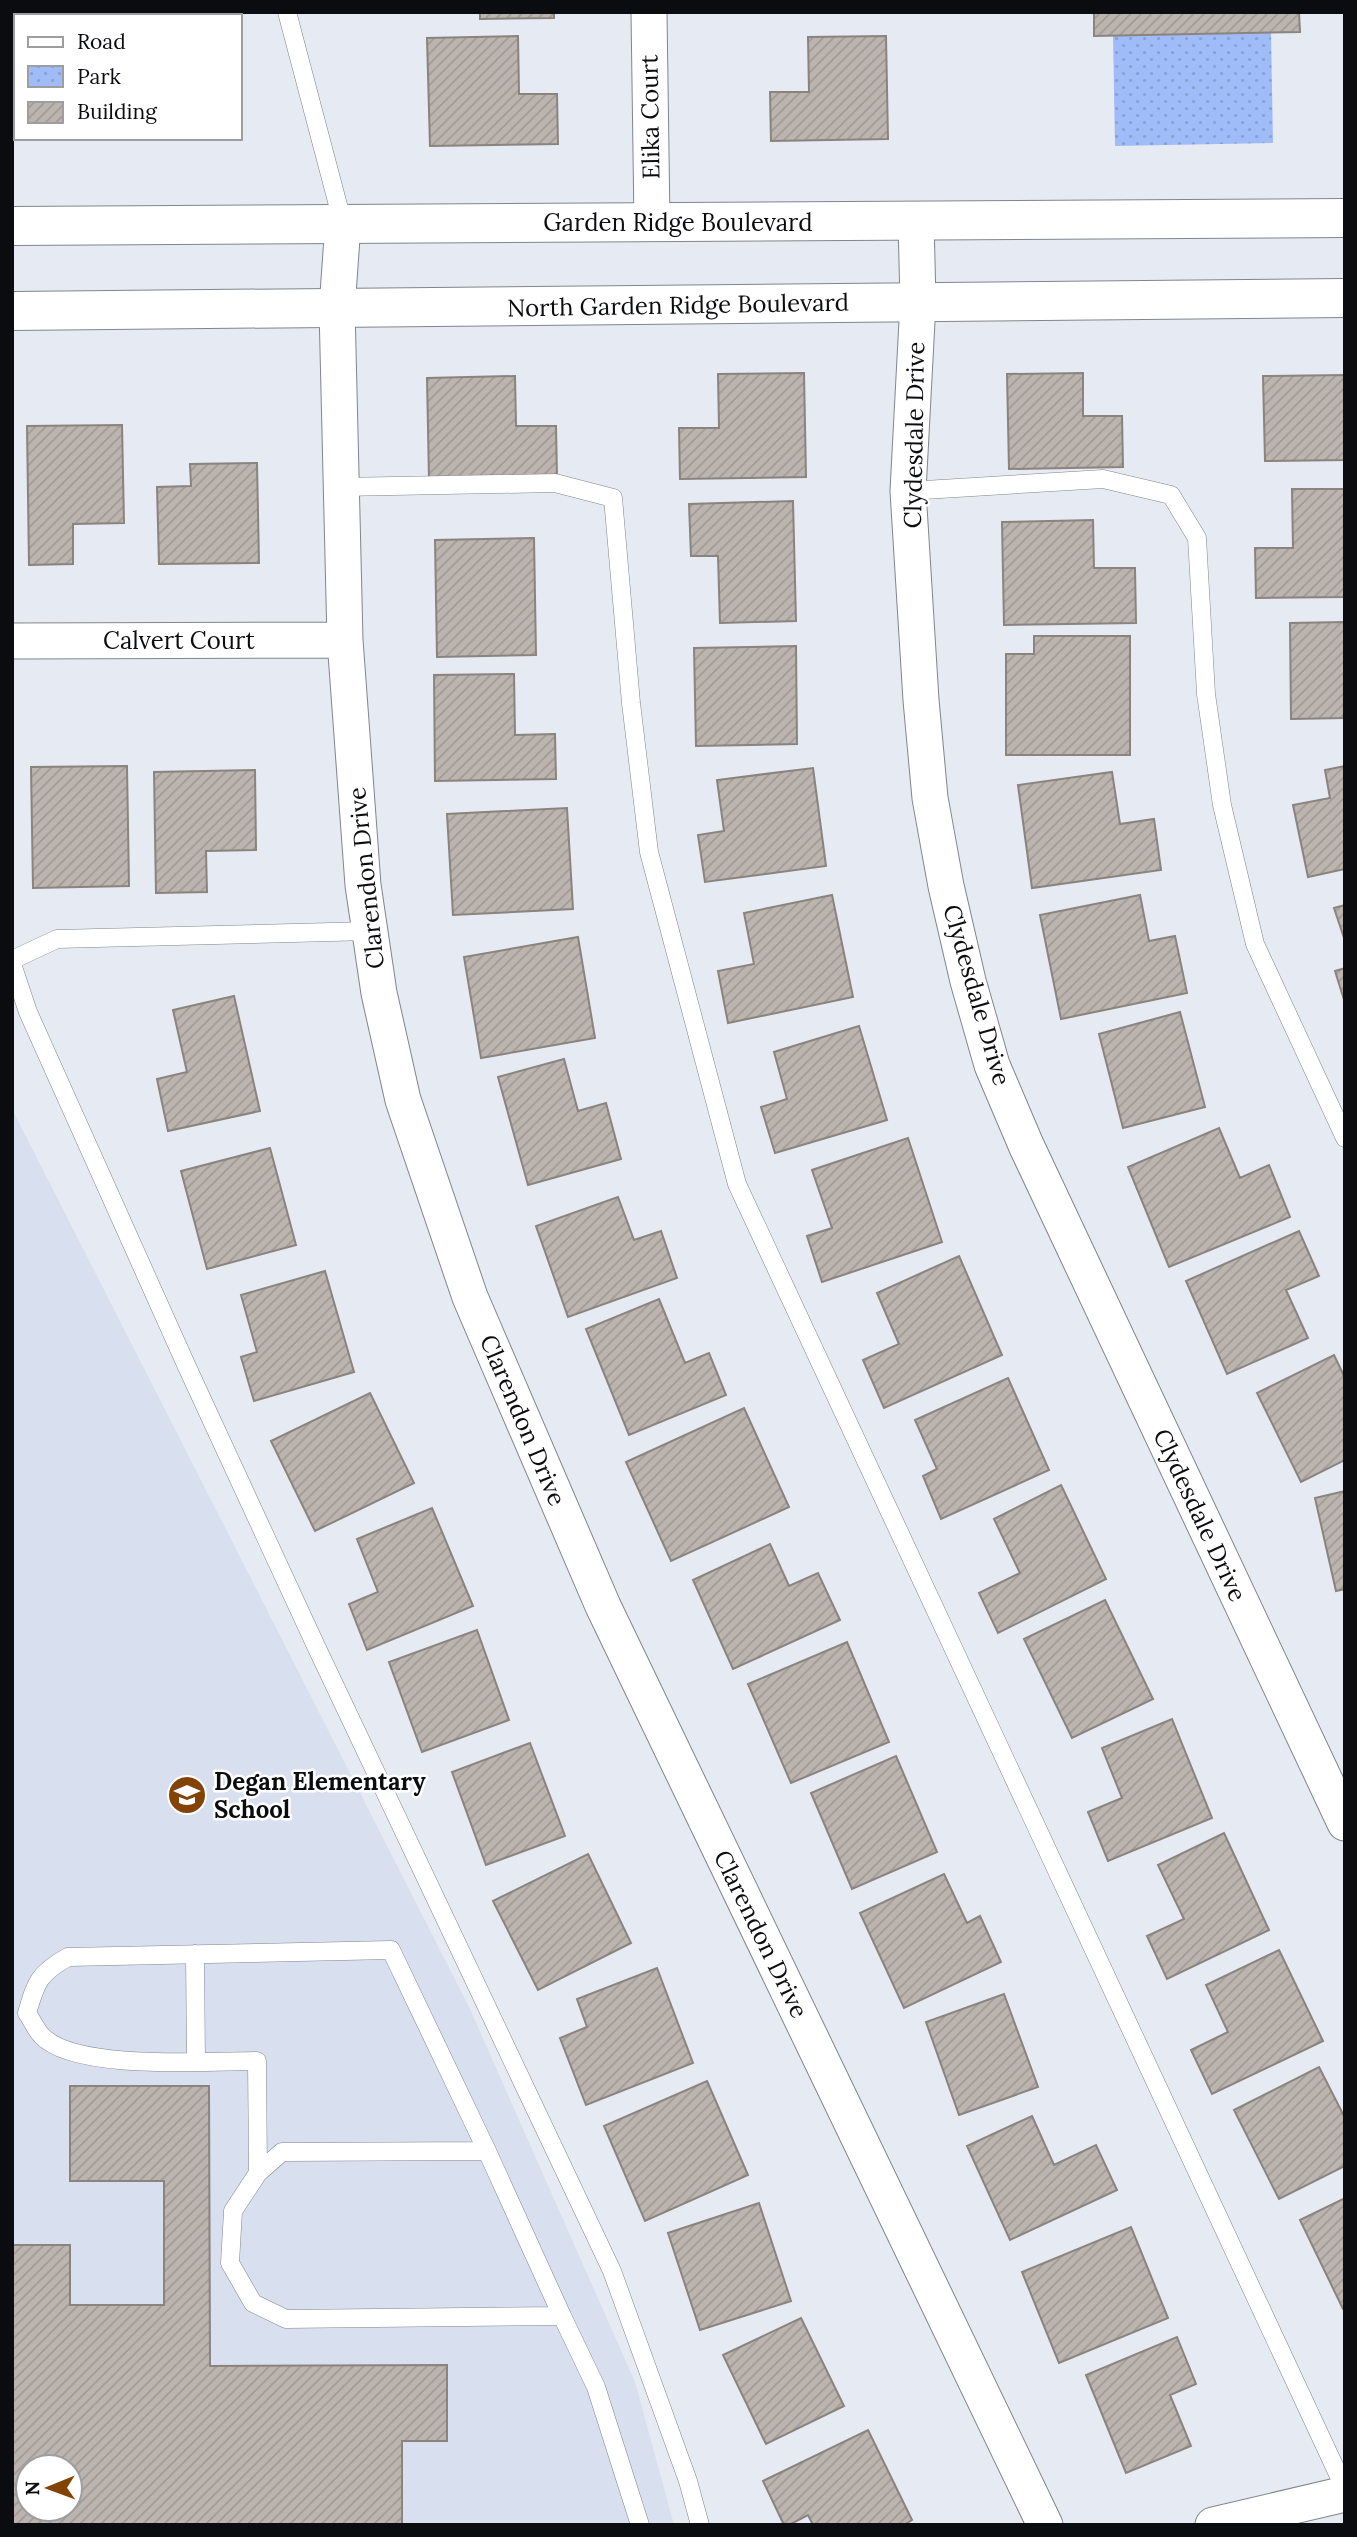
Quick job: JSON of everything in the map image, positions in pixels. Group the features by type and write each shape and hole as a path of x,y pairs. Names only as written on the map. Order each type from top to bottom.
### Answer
{"main road":[{"name":"Garden Ridge Boulevard","path":"12,226 1345,218"},
{"name":"North Garden Ridge Boulevard","path":"12,312 1345,298"}],"street":[{"name":"Elika Court","path":"649,12 652,223"},
{"name":"Clydesdale Drive","path":"916,221 918,303 908,491 921,699 930,798 946,886 968,981 992,1065 1032,1157 1345,1823"},
{"name":"Clarendon Drive","path":"343,225 337,309 345,640 363,885 379,993 403,1100 475,1309 603,1606 1045,2525"},
{"name":"Calvert Court","path":"12,641 345,640"},
{"path":"1213,2525 1345,2492"}],"lane":[{"path":"287,12 343,225"},
{"path":"908,491 1103,479 1171,495 1197,538 1206,694 1222,805 1255,944 1345,1138"},
{"path":"341,487 555,483 612,498 631,703 649,852 737,1184 1345,2492"},
{"path":"370,931 57,939 12,962 28,1012 188,1369 321,1657 612,2271 688,2481 700,2525"},
{"path":"258,2172 257,2061 98,2059 66,2051 42,2037 27,2013 34,1988 47,1968 68,1957 391,1950 596,2387 640,2525"},
{"path":"195,1954 196,2061"},
{"path":"487,2151 282,2152 258,2172 233,2211 230,2263 253,2303 286,2319 562,2316"}],"shaded area":[{"name":"Degan Elementary School","path":"12,1109 470,2009 635,2382 674,2525 12,2525"}],"green space":[{"path":"1271,33 1273,143 1115,146 1113,36"}],"building":[{"path":"12,12 136,12 14,14 12,130"},
{"path":"480,12 554,12 554,18 480,19"},
{"path":"1094,12 1299,12 1300,32 1094,36"},
{"path":"518,36 519,94 557,94 558,144 430,146 427,38"},
{"path":"886,36 888,139 771,141 770,92 809,92 808,37"},
{"path":"804,373 806,477 680,479 679,428 719,428 718,374"},
{"path":"1083,373 1083,416 1122,416 1123,467 1009,469 1007,374"},
{"path":"1345,375 1345,460 1265,461 1263,376"},
{"path":"515,376 516,426 556,426 557,477 429,479 427,378"},
{"path":"122,425 124,523 73,524 73,564 29,565 27,426"},
{"path":"257,463 259,563 159,564 157,487 191,486 190,464"},
{"path":"1292,489 1345,489 1345,597 1256,598 1255,548 1293,548"},
{"path":"793,501 796,621 720,623 718,556 691,556 689,504"},
{"path":"1093,520 1094,568 1135,568 1136,623 1004,625 1002,522"},
{"path":"534,538 536,655 437,657 435,540"},
{"path":"1345,622 1345,718 1291,719 1290,623"},
{"path":"1034,636 1130,636 1130,755 1006,755 1006,654 1034,654"},
{"path":"796,646 797,744 696,746 694,648"},
{"path":"514,674 515,735 555,734 556,779 435,781 434,675"},
{"path":"127,766 129,886 33,888 31,767"},
{"path":"1345,766 1345,869 1308,877 1293,805 1330,798 1325,770"},
{"path":"813,768 826,866 705,882 698,835 724,831 717,780"},
{"path":"255,770 256,850 206,851 207,892 156,893 154,772"},
{"path":"1112,772 1120,824 1154,819 1161,870 1032,888 1018,785"},
{"path":"567,808 573,909 453,915 447,814"},
{"path":"832,895 853,997 728,1023 718,971 754,964 744,913"},
{"path":"1140,895 1149,941 1175,936 1187,993 1061,1019 1040,915"},
{"path":"1345,905 1345,941 1334,908"},
{"path":"578,937 595,1038 481,1058 464,957"},
{"path":"1345,968 1345,1003 1335,971"},
{"path":"234,996 260,1111 168,1131 157,1079 187,1072 173,1010"},
{"path":"1180,1012 1205,1107 1123,1128 1099,1034"},
{"path":"859,1026 887,1120 775,1153 761,1107 787,1099 774,1052"},
{"path":"564,1059 578,1111 606,1103 621,1159 528,1185 498,1077"},
{"path":"1219,1128 1240,1178 1269,1165 1290,1217 1169,1267 1128,1167"},
{"path":"908,1138 942,1242 822,1282 807,1236 832,1228 812,1170"},
{"path":"270,1148 296,1245 207,1269 181,1171"},
{"path":"618,1197 634,1240 661,1231 677,1278 568,1317 536,1226"},
{"path":"1299,1231 1319,1276 1286,1290 1308,1338 1227,1374 1186,1281"},
{"path":"959,1256 1002,1355 884,1408 863,1360 899,1344 877,1293"},
{"path":"325,1271 354,1372 254,1401 241,1357 257,1352 241,1295"},
{"path":"659,1299 685,1363 709,1353 726,1395 629,1435 586,1329"},
{"path":"1334,1355 1345,1378 1345,1460 1301,1482 1257,1393"},
{"path":"1008,1378 1049,1470 941,1519 923,1476 937,1469 915,1420"},
{"path":"370,1393 414,1483 315,1531 271,1441"},
{"path":"744,1408 789,1507 671,1561 626,1462"},
{"path":"1061,1485 1106,1579 998,1633 979,1593 1020,1573 994,1519"},
{"path":"1345,1491 1345,1589 1336,1591 1315,1498"},
{"path":"432,1508 473,1606 367,1650 349,1604 378,1592 357,1539"},
{"path":"770,1544 789,1586 818,1573 840,1620 733,1669 693,1580"},
{"path":"1105,1600 1153,1699 1072,1738 1024,1639"},
{"path":"477,1630 509,1720 422,1752 389,1662"},
{"path":"847,1642 889,1742 791,1783 748,1684"},
{"path":"1172,1719 1212,1818 1108,1861 1088,1812 1122,1798 1102,1748"},
{"path":"530,1743 565,1836 486,1865 452,1772"},
{"path":"896,1756 937,1852 852,1889 811,1793"},
{"path":"1224,1833 1269,1930 1167,1979 1147,1936 1184,1919 1158,1865"},
{"path":"588,1854 631,1943 538,1990 493,1901"},
{"path":"944,1874 967,1923 980,1916 1001,1962 904,2008 860,1913"},
{"path":"1279,1950 1323,2041 1212,2094 1191,2050 1228,2032 1206,1985"},
{"path":"657,1968 693,2063 586,2105 560,2038 587,2027 577,1999"},
{"path":"1004,1994 1038,2087 959,2115 926,2022"},
{"path":"1319,2067 1345,2118 1345,2166 1279,2199 1234,2110"},
{"path":"707,2081 748,2175 645,2221 604,2126"},
{"path":"70,2086 209,2086 210,2366 447,2365 447,2441 402,2441 402,2525 12,2525 12,2245 70,2245 70,2305 164,2305 164,2181 70,2181"},
{"path":"1032,2116 1054,2165 1096,2145 1117,2190 1010,2240 967,2146"},
{"path":"1345,2198 1345,2309 1343,2309 1300,2220"},
{"path":"759,2203 791,2301 700,2330 668,2233"},
{"path":"1131,2227 1168,2318 1059,2363 1022,2272"},
{"path":"801,2318 844,2406 766,2444 723,2355"},
{"path":"1177,2337 1196,2384 1170,2395 1191,2446 1126,2473 1086,2375"},
{"path":"868,2430 912,2520 904,2525 813,2525 808,2515 784,2525 763,2481"}],"place":[{"name":"Degan Elementary School","path":"187,1795"}]}
